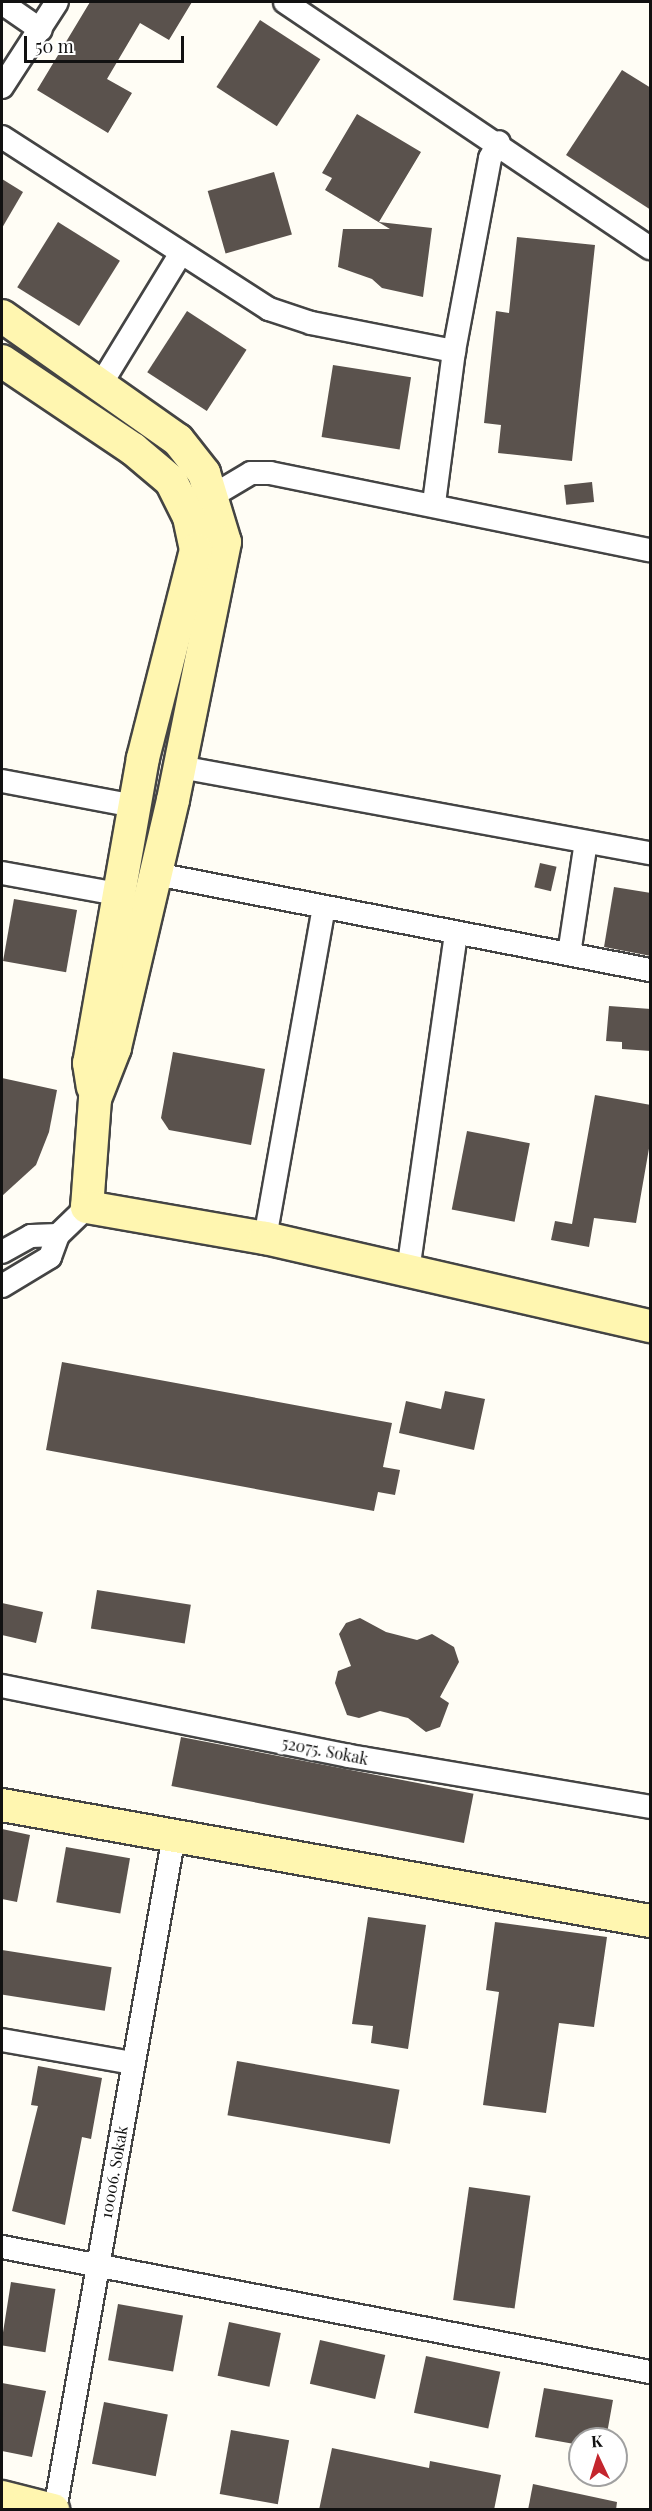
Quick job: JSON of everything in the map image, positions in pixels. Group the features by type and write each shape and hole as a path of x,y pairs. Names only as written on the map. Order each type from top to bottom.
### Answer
{"street":[{"path":"2,87 57,2"},
{"path":"285,2 498,142 651,248"},
{"path":"2,3 40,30"},
{"path":"2,137 269,309 311,324 454,351"},
{"path":"434,503 454,351 490,158 498,142"},
{"path":"101,384 181,253"},
{"path":"2,316 178,440 204,473 213,495 225,542 156,874 115,1048 95,1099"},
{"path":"2,362 133,449 171,481 189,517 196,550 134,806 89,1063 95,1099 87,1207 58,1235 50,1257 2,1286"},
{"path":"213,495 251,472 434,503 651,550"},
{"path":"180,767 651,853"},
{"path":"2,781 134,806"},
{"path":"569,954 586,842"},
{"path":"2,873 118,894"},
{"path":"156,874 651,970"},
{"path":"266,1238 324,907"},
{"path":"408,1271 456,933"},
{"path":"87,1207 266,1238 651,1326"},
{"path":"2,1252 31,1236 58,1235"},
{"name":"52075. Sokak","path":"2,1686 348,1756 651,1808"},
{"path":"2,1805 651,1921"},
{"name":"10006. Sokak","path":"54,2510 174,1835"},
{"path":"2,2040 133,2063"},
{"path":"2,2247 651,2372"},
{"path":"2,2497 54,2510"}],"building":[{"path":"90,2 192,2 169,40 140,23 107,79 132,93 108,133 37,90"},
{"path":"260,20 320,59 277,126 216,87"},
{"path":"622,70 651,88 651,210 566,155"},
{"path":"357,114 421,152 379,222 432,228 423,297 382,288 372,279 338,267 343,229 390,229 325,190 332,178 322,173"},
{"path":"274,172 292,234 226,254 208,191"},
{"path":"2,179 23,192 2,228"},
{"path":"58,222 120,261 79,326 17,287"},
{"path":"517,237 595,245 572,461 498,453 501,425 484,423 496,311 509,313"},
{"path":"187,311 247,350 207,411 147,372"},
{"path":"333,365 411,377 400,449 322,437"},
{"path":"592,482 594,502 566,505 564,485"},
{"path":"540,863 557,867 551,891 534,887"},
{"path":"614,887 651,893 651,956 604,947"},
{"path":"14,899 77,910 66,972 3,961"},
{"path":"609,1006 651,1009 651,1051 622,1049 622,1042 606,1041"},
{"path":"173,1052 265,1069 251,1145 169,1130 161,1118"},
{"path":"2,1078 57,1090 49,1132 36,1165 2,1196"},
{"path":"595,1095 651,1105 651,1137 636,1223 594,1218 589,1247 551,1240 555,1221 572,1224"},
{"path":"467,1131 530,1143 515,1222 452,1210"},
{"path":"62,1362 392,1423 383,1467 400,1470 395,1495 378,1492 374,1511 46,1450"},
{"path":"445,1391 485,1399 474,1450 399,1433 406,1401 441,1409"},
{"path":"97,1590 191,1605 185,1643 91,1629"},
{"path":"2,1603 43,1612 36,1643 2,1635"},
{"path":"360,1618 386,1632 417,1640 432,1634 454,1647 459,1662 440,1697 449,1703 440,1727 426,1732 408,1718 380,1711 359,1718 347,1715 335,1683 338,1671 351,1666 339,1634 346,1623"},
{"path":"181,1737 474,1794 464,1843 171,1786"},
{"path":"2,1829 30,1835 17,1902 2,1899"},
{"path":"66,1847 130,1858 120,1913 56,1902"},
{"path":"368,1917 426,1925 408,2049 371,2043 373,2026 352,2024"},
{"path":"495,1922 607,1937 594,2027 559,2023 546,2113 483,2105 499,1992 486,1990"},
{"path":"2,1950 112,1967 105,2011 2,1995"},
{"path":"237,2061 399,2090 390,2144 227,2115"},
{"path":"38,2066 102,2078 91,2139 82,2137 65,2225 12,2211 38,2106 31,2105"},
{"path":"469,2187 530,2196 515,2309 453,2300"},
{"path":"11,2282 55,2289 45,2352 2,2345"},
{"path":"118,2304 183,2315 173,2372 108,2360"},
{"path":"229,2322 281,2333 269,2387 218,2376"},
{"path":"320,2340 385,2355 375,2399 310,2384"},
{"path":"426,2356 500,2372 488,2429 414,2413"},
{"path":"2,2383 46,2391 32,2457 2,2451"},
{"path":"544,2388 613,2400 608,2427 568,2427 568,2443 535,2437"},
{"path":"104,2402 168,2414 156,2476 92,2464"},
{"path":"231,2430 289,2440 278,2504 220,2494"},
{"path":"332,2448 429,2468 430,2461 501,2475 494,2510 319,2510"},
{"path":"533,2484 617,2502 616,2510 528,2510"}]}
